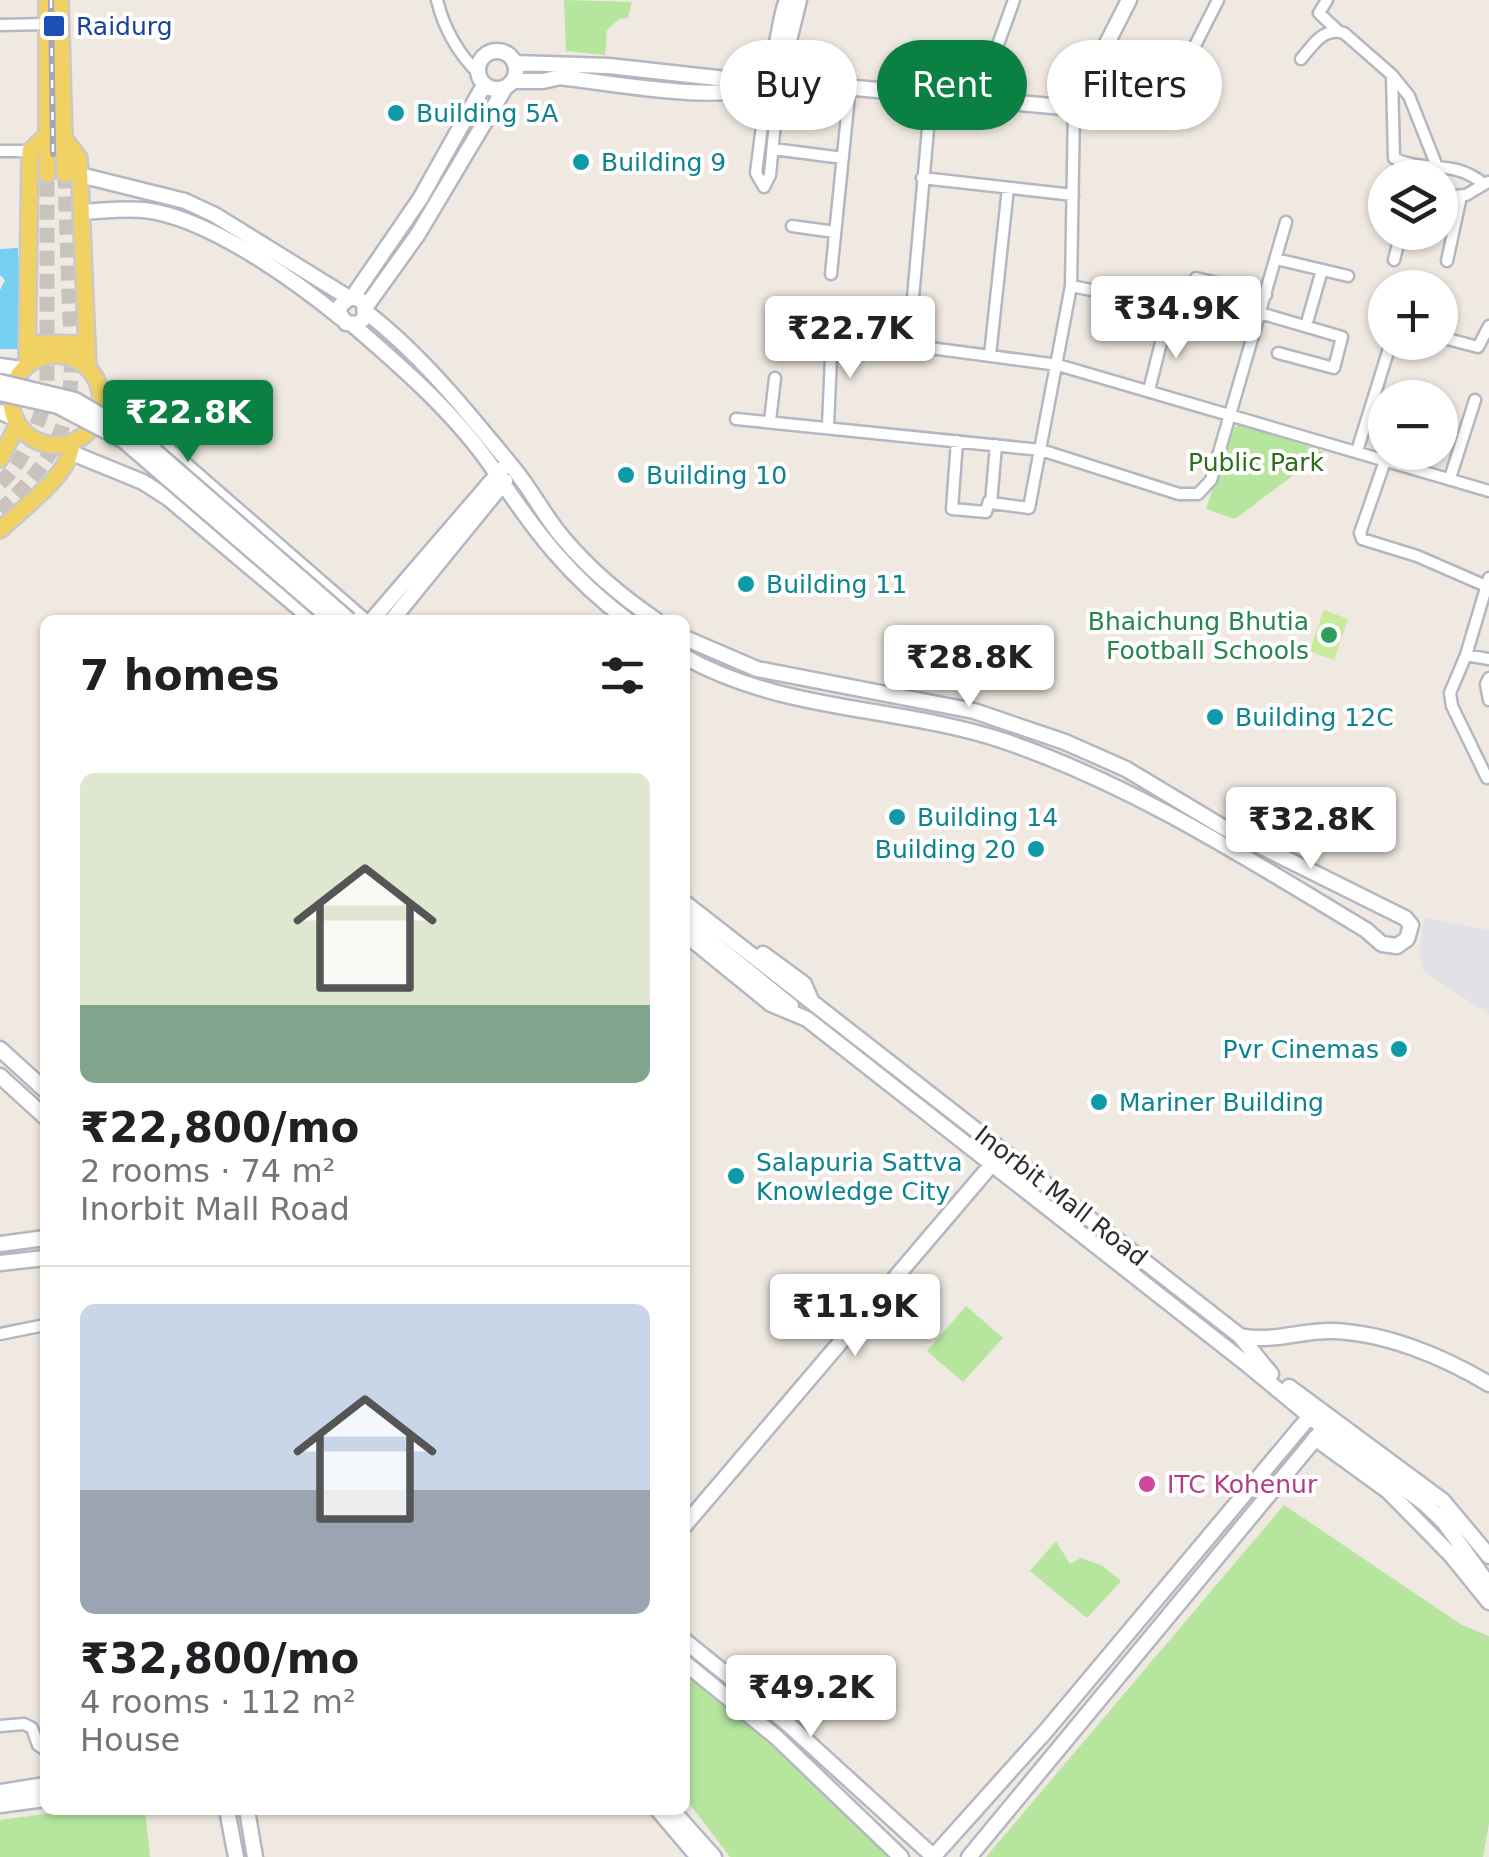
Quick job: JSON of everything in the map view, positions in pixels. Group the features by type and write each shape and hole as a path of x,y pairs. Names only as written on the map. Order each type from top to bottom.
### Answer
{"main road":[{"path":"47,0 56,136 79,158 72,174 81,212 88,369"},
{"path":"47,174 56,136 60,0"},
{"path":"0,459 11,418 11,395 24,366 28,344 30,151 56,136"},
{"path":"28,344 87,344"},
{"path":"0,530 41,490 41,482 61,456 90,432 97,420 100,399 88,369 58,355 24,366"},
{"path":"11,418 33,438 69,447"}],"street":[{"path":"437,0 442,24 461,54 494,89 560,77 720,86"},
{"path":"777,40 787,0"},
{"path":"787,40 799,0"},
{"path":"1000,40 1014,0"},
{"path":"1109,40 1129,0"},
{"path":"1198,40 1218,0"},
{"path":"1327,0 1319,13 1392,75 1417,111 1435,160"},
{"path":"0,25 47,24"},
{"path":"1301,59 1321,35 1338,31"},
{"path":"347,322 340,306 350,298 420,199 481,79 478,65 489,52 504,52 515,63 609,66 720,84"},
{"path":"347,322 362,321 509,85 515,63"},
{"path":"1392,75 1394,158 1399,160"},
{"path":"764,130 756,173 764,186 770,175 773,130"},
{"path":"830,274 846,130"},
{"path":"909,342 927,130"},
{"path":"994,445 991,503 1022,509 1031,504 1071,286 1074,130"},
{"path":"773,149 843,158"},
{"path":"0,151 30,151"},
{"path":"1458,169 1486,183"},
{"path":"72,174 185,201 222,218 350,298 357,298 465,409 570,572 621,615"},
{"path":"922,178 1073,195"},
{"path":"1458,196 1486,183"},
{"path":"130,188 130,210"},
{"path":"990,355 1008,188"},
{"path":"1447,261 1461,196"},
{"path":"166,214 168,197"},
{"path":"81,212 130,210 166,214 220,237 309,291 392,358 599,576 650,615"},
{"path":"736,419 1041,450 1179,494 1198,494 1210,480 1232,414 1286,222"},
{"path":"792,226 835,232"},
{"path":"1394,260 1396,250"},
{"path":"1276,259 1348,276"},
{"path":"1308,320 1322,270"},
{"path":"1196,278 1266,294"},
{"path":"1071,286 1148,301"},
{"path":"1260,313 1342,338 1334,368 1278,353"},
{"path":"1148,390 1166,323"},
{"path":"1458,342 1478,347 1489,326"},
{"path":"780,328 1058,364 1368,455"},
{"path":"828,426 832,334"},
{"path":"1357,451 1385,360"},
{"path":"0,366 24,366"},
{"path":"770,422 775,378"},
{"path":"0,382 75,400 140,438 343,615"},
{"path":"0,393 58,406 124,440 326,615"},
{"path":"100,399 139,425 356,615"},
{"path":"1453,479 1475,400"},
{"path":"957,440 954,510 988,510 994,445"},
{"path":"1453,479 1468,442"},
{"path":"69,447 168,498 307,615"},
{"path":"1381,470 1360,533 1362,539 1488,582 1450,699 1487,778"},
{"path":"1418,470 1489,491"},
{"path":"377,615 505,473"},
{"path":"396,615 505,473"},
{"path":"233,552 257,528"},
{"path":"690,640 757,669 790,678 959,708 1022,726 1126,769 1222,835 1366,930 1382,944 1397,946 1407,939 1412,925 1405,918 1222,835 1100,778 1000,740 786,698 709,671 690,660"},
{"path":"1466,655 1489,658"},
{"path":"786,698 790,678"},
{"path":"1489,678 1489,700"},
{"name":"Inorbit Mall Road","path":"690,895 804,984 810,1012 992,1164 1310,1416 1320,1433"},
{"path":"690,906 810,1012"},
{"path":"690,924 810,1012"},
{"name":"Inorbit Mall Road","path":"690,938 771,1004 810,1012 901,1069 1240,1336 1271,1374 1443,1502 1489,1556"},
{"path":"0,1049 40,1085"},
{"path":"0,1076 40,1111"},
{"path":"690,1518 992,1164"},
{"path":"0,1244 40,1239"},
{"path":"0,1263 40,1259"},
{"path":"0,1334 40,1326"},
{"path":"1240,1336 1260,1340 1333,1331 1358,1335 1444,1360 1489,1384"},
{"path":"690,1644 788,1724 933,1857 1046,1732 1310,1416"},
{"path":"1320,1433 1425,1504 1444,1522 1489,1586"},
{"path":"1320,1433 1388,1491 1452,1555 1489,1602"},
{"path":"969,1857 1320,1433"},
{"path":"690,1667 776,1737 902,1857"},
{"path":"0,1726 24,1724 32,1728 40,1746"},
{"path":"0,1792 40,1787"},
{"path":"0,1806 40,1800"},
{"path":"229,1815 236,1857"},
{"path":"248,1815 255,1857"},
{"path":"663,1815 702,1854"},
{"path":"675,1815 702,1854"}],"shaded area":[{"path":"1424,918 1489,930 1489,1014 1423,971 1419,955"}],"green space":[{"path":"564,0 632,2 628,18 619,19 607,30 605,55 566,51"},
{"name":"Public Park","path":"1242,423 1324,452 1235,519 1206,509 1233,428"},
{"name":"Bhaichung Bhutia Football Schools","path":"1324,610 1348,619 1334,660 1309,651"},
{"path":"966,1306 1003,1338 963,1382 927,1351"},
{"path":"1284,1505 1462,1625 1489,1636 1489,1823 1483,1857 986,1857"},
{"path":"1056,1541 1070,1564 1081,1558 1103,1566 1121,1581 1087,1618 1030,1571"},
{"path":"690,1676 769,1738 890,1857 730,1857 690,1805"},
{"path":"40,1815 146,1815 150,1857 0,1857 0,1820"}],"water":[{"path":"18,248 18,349 0,349 0,290 5,280 0,275 0,249"}],"tunnel":[{"path":"0,483 30,440 47,390 47,174"},
{"path":"0,511 43,464 66,415 71,365 65,174"}],"railway":[{"path":"51,0 53,154"}],"place":[{"name":"Raidurg","path":"54,26"},
{"name":"Building 5A","path":"396,113"},
{"name":"Building 9","path":"581,162"},
{"name":"Building 10","path":"626,475"},
{"name":"Building 11","path":"746,584"},
{"name":"Bhaichung Bhutia Football Schools","path":"1329,635"},
{"name":"Building 12C","path":"1215,717"},
{"name":"Building 14","path":"897,817"},
{"name":"Building 20","path":"1036,849"},
{"name":"Pvr Cinemas","path":"1399,1049"},
{"name":"Mariner Building","path":"1099,1102"},
{"name":"Salapuria Sattva Knowledge City","path":"736,1176"},
{"name":"ITC Kohenur","path":"1147,1484"}]}
